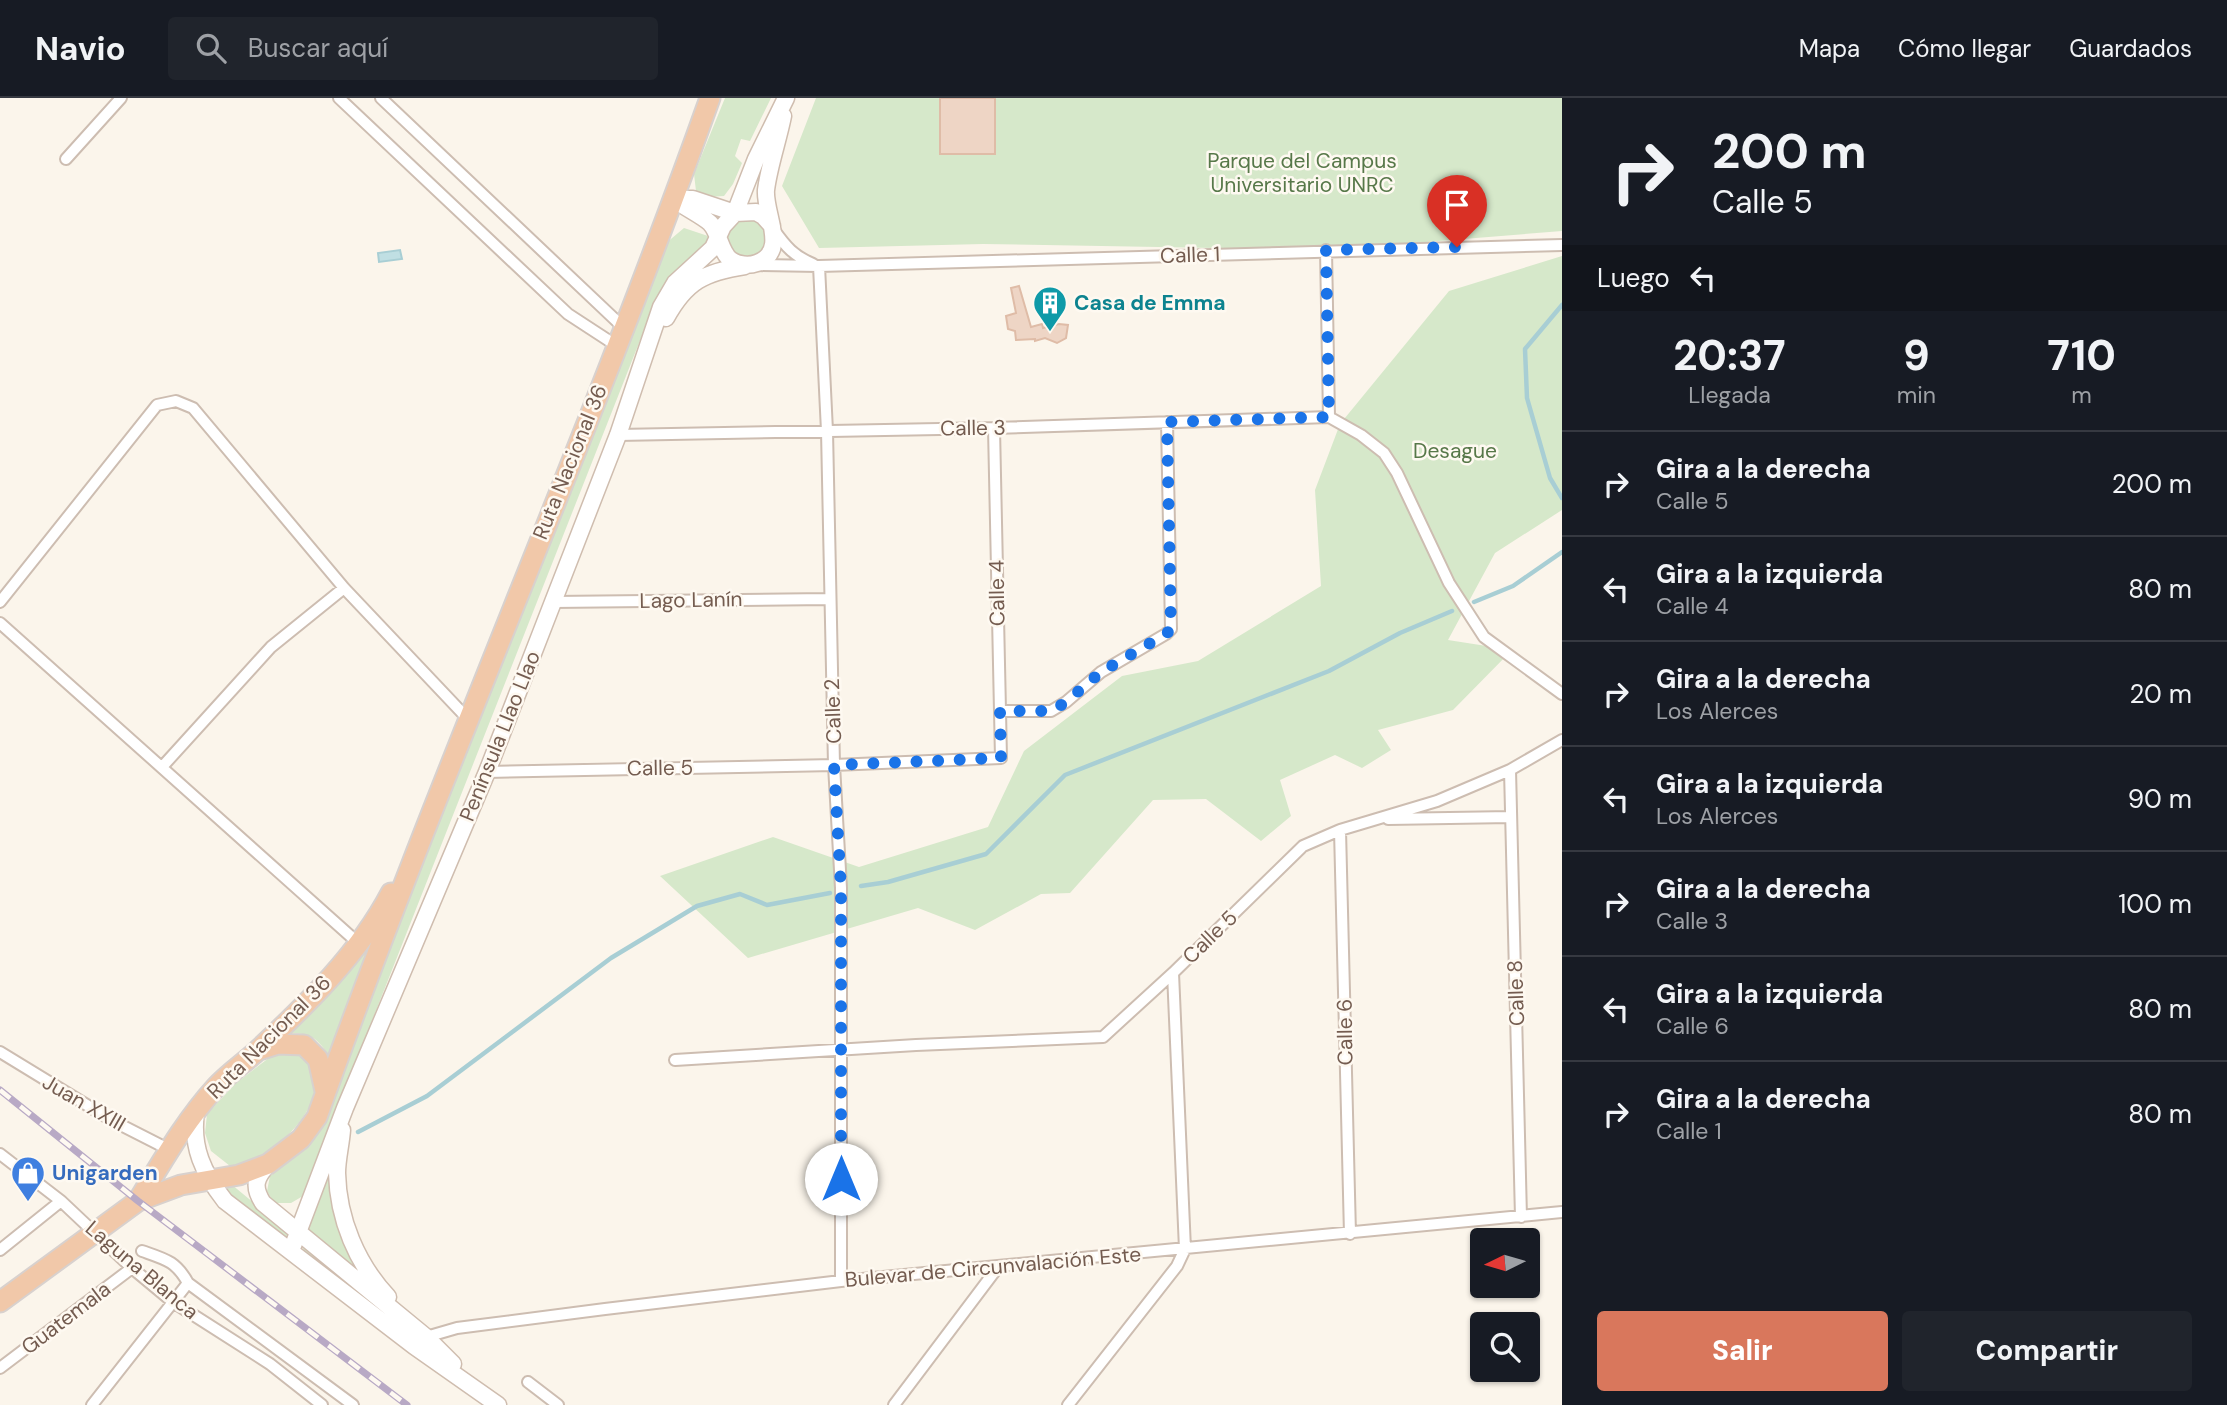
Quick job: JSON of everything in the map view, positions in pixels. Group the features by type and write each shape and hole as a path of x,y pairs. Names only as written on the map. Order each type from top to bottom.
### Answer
{"highway":[{"name":"Ruta Nacional 36","path":"138,1201 181,1185 239,1175 268,1164 302,1139 317,1117 425,825 620,337 710,98"},
{"name":"Ruta Nacional 36","path":"138,1201 196,1112 218,1085 322,987 380,912 425,825"},
{"path":"256,1052 278,1044 304,1045 318,1059 326,1092"},
{"path":"0,1302 138,1201"}],"main road":[{"path":"674,199 688,211 710,223 727,258 735,263 751,265 762,261 771,252 774,240 766,191 786,98"},
{"path":"719,237 723,226 735,213 756,159 786,98"},
{"path":"674,199 693,200 735,213 756,212 772,227"},
{"name":"Península Llao Llao","path":"291,1251 345,1108 486,772 553,602 618,435 661,307 669,291 713,248 719,237"},
{"name":"Península Llao Llao","path":"644,360 675,302 688,287 705,274 751,265"},
{"name":"Península Llao Llao","path":"345,1108 337,1173 342,1214 355,1251 378,1286 426,1337"},
{"path":"196,1112 195,1140 200,1162 225,1201 414,1346 498,1405"},
{"path":"268,1164 258,1175 255,1184 262,1203 426,1337 485,1395"}],"street":[{"path":"66,159 121,98"},
{"path":"339,98 568,314 620,337"},
{"path":"381,98 620,337"},
{"name":"Calle 1","path":"772,227 788,251 819,267"},
{"name":"Calle 1","path":"751,265 819,267 1562,244"},
{"path":"1326,250 1329,417 1361,435 1384,453 1397,473 1449,583 1484,637 1562,694"},
{"name":"Calle 2","path":"819,267 827,431 834,765 841,888 841,1282"},
{"path":"0,603 157,405 176,401 193,408 344,588 468,719"},
{"name":"Calle 3","path":"618,435 994,428 1329,417"},
{"path":"1000,711 1051,711 1066,702 1101,672 1171,629 1167,422"},
{"name":"Calle 4","path":"994,428 1001,758"},
{"path":"162,767 271,647 344,588"},
{"name":"Lago Lanín","path":"553,602 829,599"},
{"path":"0,623 357,942"},
{"name":"Calle 5","path":"675,1060 1103,1037 1303,846 1340,830 1437,801 1510,770 1562,740"},
{"name":"Calle 5","path":"486,772 834,765 1001,758"},
{"name":"Calle 8","path":"1510,770 1521,1217"},
{"path":"1374,819 1511,817"},
{"name":"Calle 6","path":"1340,830 1350,1234"},
{"path":"1068,1405 1177,1266 1185,1250 1173,973"},
{"name":"Juan XXIII","path":"0,1052 113,1121 170,1150"},
{"name":"Laguna Blanca","path":"0,1154 61,1201 132,1268 173,1302 270,1364 322,1405"},
{"path":"0,1250 61,1201"},
{"name":"Bulevar de Circunvalación Este","path":"426,1337 457,1328 841,1282 1562,1212"},
{"name":"Laguna Blanca","path":"142,1251 180,1268 188,1283 352,1405"},
{"path":"894,1405 998,1267"},
{"name":"Guatemala","path":"0,1368 132,1268"},
{"path":"92,1405 188,1283"},
{"path":"528,1382 558,1405"}],"green space":[{"path":"725,98 771,98 750,141 741,139 735,156 742,163 733,184 724,196 708,197 696,191 694,174"},
{"name":"Parque del Campus Universitario UNRC","path":"816,98 1562,98 1562,231 1326,250 983,244 819,248 782,186"},
{"path":"747,218 761,223 766,237 761,251 747,256 733,251 728,237 733,223"},
{"path":"684,228 708,236 704,250 667,283 650,315 303,1196 291,1203 274,1203 267,1191 270,1176 310,1146 665,244"},
{"name":"Desague","path":"1562,256 1562,510 1495,553 1448,640 1512,650 1453,710 1378,730 1391,750 1362,768 1335,755 1280,780 1291,816 1261,841 1206,799 1153,800 1070,893 1041,894 975,930 918,908 748,958 660,876 773,837 859,867 988,827 1024,751 1122,676 1198,661 1321,586 1315,490 1340,424 1449,291"},
{"path":"384,921 330,1057 310,1036 282,1034"},
{"path":"293,1052 309,1059 314,1072 315,1092 310,1105 294,1128 273,1148 249,1162 230,1166 211,1151 205,1133 207,1114 235,1084 270,1057"},
{"path":"328,1170 338,1226 358,1270 306,1230"},
{"path":"231,1184 290,1233 285,1242 228,1197 220,1186"},
{"path":"301,1242 406,1332 307,1259"}],"water":[{"path":"400,250 402,259 379,262 378,253"}],"building":[{"path":"940,98 995,98 995,154 940,154"},
{"path":"1019,286 1031,327 1042,324 1043,328 1068,325 1066,338 1057,343 1045,338 1035,341 1016,340 1015,331 1008,329 1006,316 1016,313 1011,288"}],"waterway":[{"path":"1562,305 1525,349 1527,398 1550,478 1562,498"},
{"path":"1474,602 1513,586 1562,552"},
{"path":"861,886 888,882 986,854 1065,775 1329,671 1400,633 1452,611"},
{"path":"358,1132 427,1096 611,958 697,906 740,894 767,905 830,893"}],"railway":[{"path":"0,1090 138,1201 407,1405"}],"place":[{"name":"Casa de Emma","path":"1050,333"},
{"name":"Unigarden","path":"28,1203"}],"route":[{"path":"841,1179 841,888 834,765 1001,758 1000,711 1051,711 1066,702 1101,672 1166,634 1171,629 1167,422 1329,417 1326,250 1457,247"}]}
